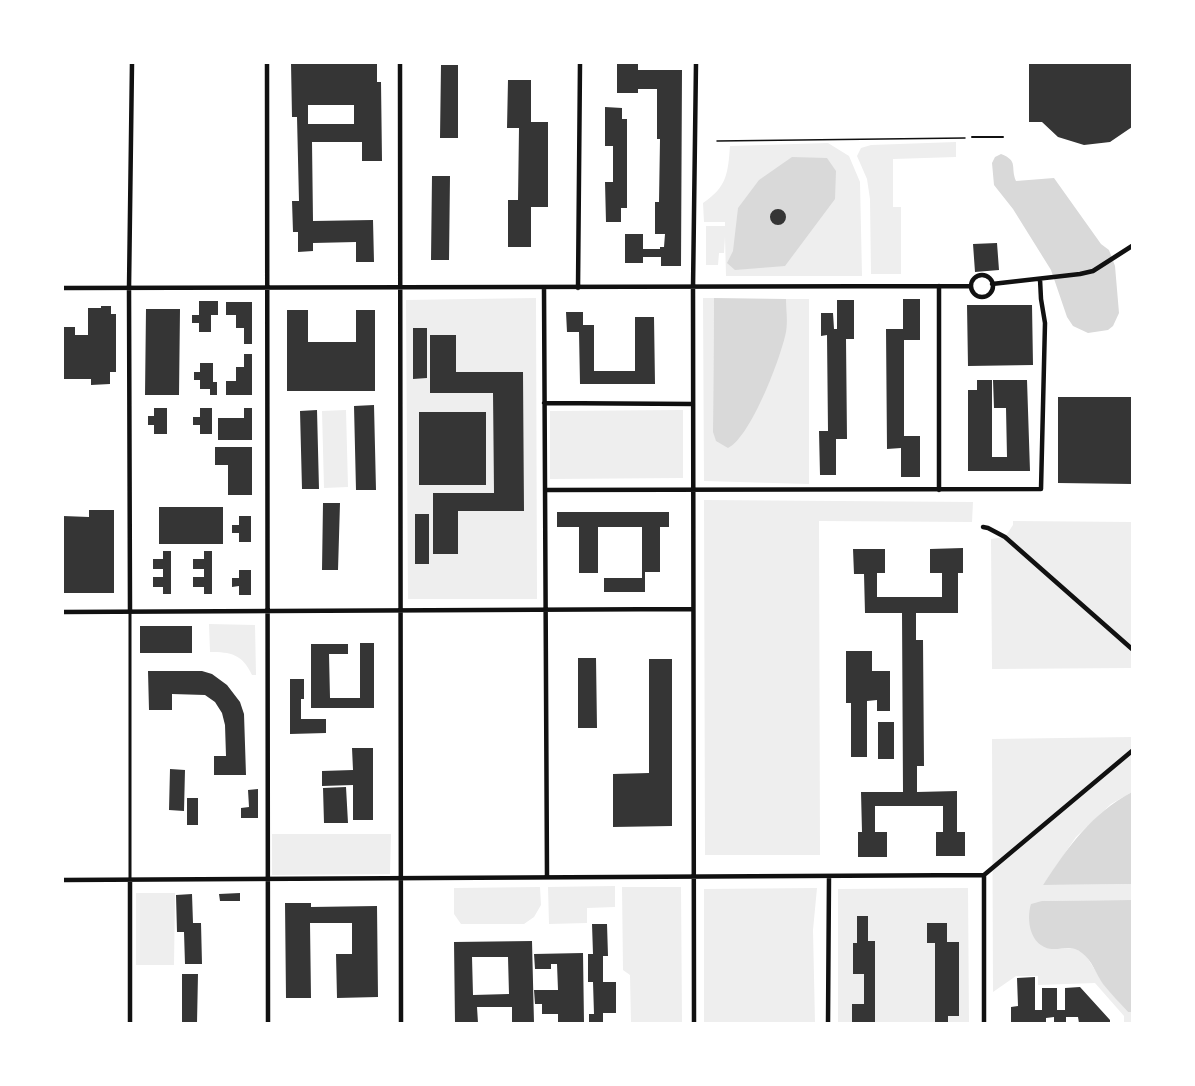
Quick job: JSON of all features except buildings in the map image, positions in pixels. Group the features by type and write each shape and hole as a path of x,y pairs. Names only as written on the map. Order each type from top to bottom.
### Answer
{"street":[{"path":"130,1023 129,288 132,63"},
{"path":"267,63 268,1023"},
{"path":"400,63 401,1023"},
{"path":"578,288 580,63"},
{"path":"694,1023 693,288 696,63"},
{"path":"992,284 1059,278 1093,271 1122,250 1132,246"},
{"path":"982,275 992,284 990,293 982,297 973,293 971,286 973,280 982,275"},
{"path":"544,490 1041,489 1045,323 1040,279"},
{"path":"939,286 939,490"},
{"path":"63,288 971,286"},
{"path":"544,288 547,877"},
{"path":"544,403 693,404"},
{"path":"983,527 1005,537 1132,649"},
{"path":"63,612 693,609"},
{"path":"63,880 984,875 1132,751"},
{"path":"984,875 984,1023"},
{"path":"828,1023 829,876"}],"lane":[{"path":"972,137 1003,137"}],"path":[{"path":"717,141 972,137"}],"shaded area":[{"path":"956,142 956,157 893,159 893,207 901,207 901,274 871,274 870,199 867,179 857,156 861,148 871,145"},
{"path":"828,143 849,156 860,182 862,276 726,276 725,236 724,253 719,253 718,265 706,265 706,226 725,226 725,222 704,222 703,203 717,191 725,179 730,146"},
{"path":"1001,154 1012,162 1016,181 1054,178 1101,244 1109,250 1115,266 1119,313 1113,326 1108,330 1088,333 1073,326 1067,317 1051,270 1013,209 994,185 992,163 995,157"},
{"path":"792,157 827,158 836,171 835,199 785,266 735,270 727,263 733,251 738,208 759,180"},
{"path":"536,298 537,599 408,599 406,300","holes":["430,335 456,335 456,372 523,372 524,511 458,511 458,554 433,554 433,493 494,493 493,393 431,393","419,412 486,412 486,485 419,485"]},
{"path":"703,298 714,298 713,432 780,350 786,331 786,299 809,299 809,484 704,481"},
{"path":"714,298 786,299 786,332 772,377 746,429 728,448 716,441 713,432"},
{"path":"346,410 348,487 324,488 322,411"},
{"path":"683,410 683,478 550,479 550,411"},
{"path":"704,500 973,502 972,522 819,521 820,855 705,855"},
{"path":"1013,521 1132,522 1132,668 992,669 991,539 1005,537"},
{"path":"209,624 255,625 256,675 252,675 240,658 230,654 210,652"},
{"path":"1132,737 1132,792 1111,804 1076,837 1043,885 1132,884 1132,900 1042,901 1050,949 1074,948 1085,954 1103,983 1128,1012 1132,1012 1132,1023 1124,1023 1124,1016 1095,983 1038,985 1038,976 1016,976 993,992 992,739"},
{"path":"1132,792 1132,884 1043,885 1071,845 1092,821 1104,810"},
{"path":"272,834 391,834 390,874 272,875"},
{"path":"615,886 615,907 587,908 587,923 549,924 548,887"},
{"path":"540,887 541,905 534,917 524,924 461,924 454,914 454,888"},
{"path":"622,887 681,887 682,1023 631,1023 630,975 623,970"},
{"path":"817,888 813,930 815,1023 704,1023 704,889"},
{"path":"968,888 969,1023 838,1023 838,889"},
{"path":"136,893 175,893 174,965 136,965"},
{"path":"1132,900 1132,1012 1128,1012 1103,984 1091,963 1082,953 1071,948 1051,949 1038,943 1031,931 1029,917 1031,904 1042,901"}]}
